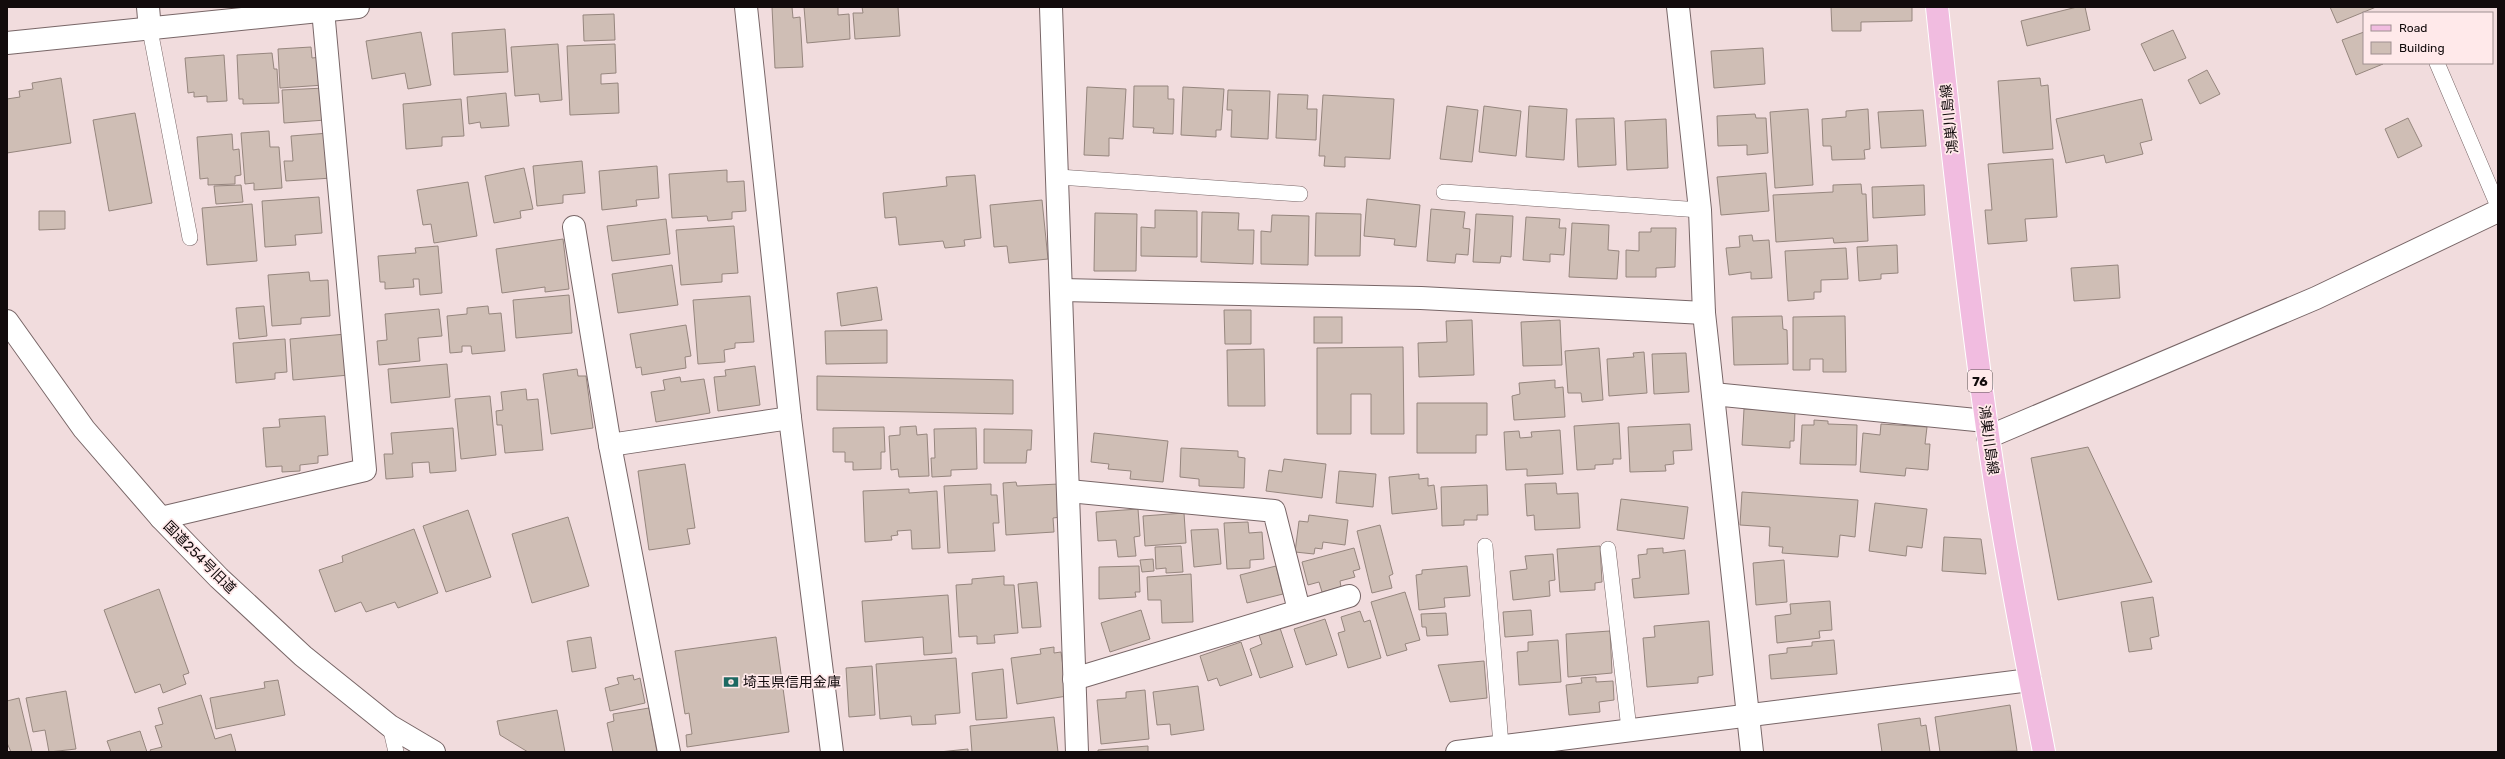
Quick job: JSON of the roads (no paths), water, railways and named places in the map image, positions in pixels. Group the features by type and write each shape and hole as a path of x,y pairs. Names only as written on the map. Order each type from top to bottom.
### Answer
{"main road":[{"name":"鴻巣川島線","path":"1937,7 1960,233 1987,429 2030,680 2044,752"}],"street":[{"path":"148,7 150,30"},
{"path":"7,43 150,30 300,10 358,7"},
{"path":"746,7 790,418 832,752"},
{"path":"1051,7 1077,752"},
{"path":"1678,7 1700,210 1704,313 1752,752"},
{"path":"161,518 365,470 322,10"},
{"path":"1714,394 1987,429 2316,298 2498,210"},
{"path":"574,227 610,445 669,752"},
{"path":"1062,290 1420,298 1704,313"},
{"name":"国道254号旧道","path":"7,321 84,430 161,518 219,578 303,656 390,726 434,752"},
{"path":"610,445 790,418"},
{"path":"1069,491 1274,511 1299,610"},
{"path":"1074,679 1349,596"},
{"path":"1456,752 1629,729 2030,680"}],"lane":[{"path":"150,30 190,238"},
{"path":"2437,64 2498,206"},
{"path":"1058,177 1300,194"},
{"path":"1444,192 1700,210"},
{"path":"1485,546 1502,745"},
{"path":"1608,548 1629,729"},
{"path":"390,726 396,752"}],"place":[{"name":"埼玉県信用金庫","path":"731,682"}]}
